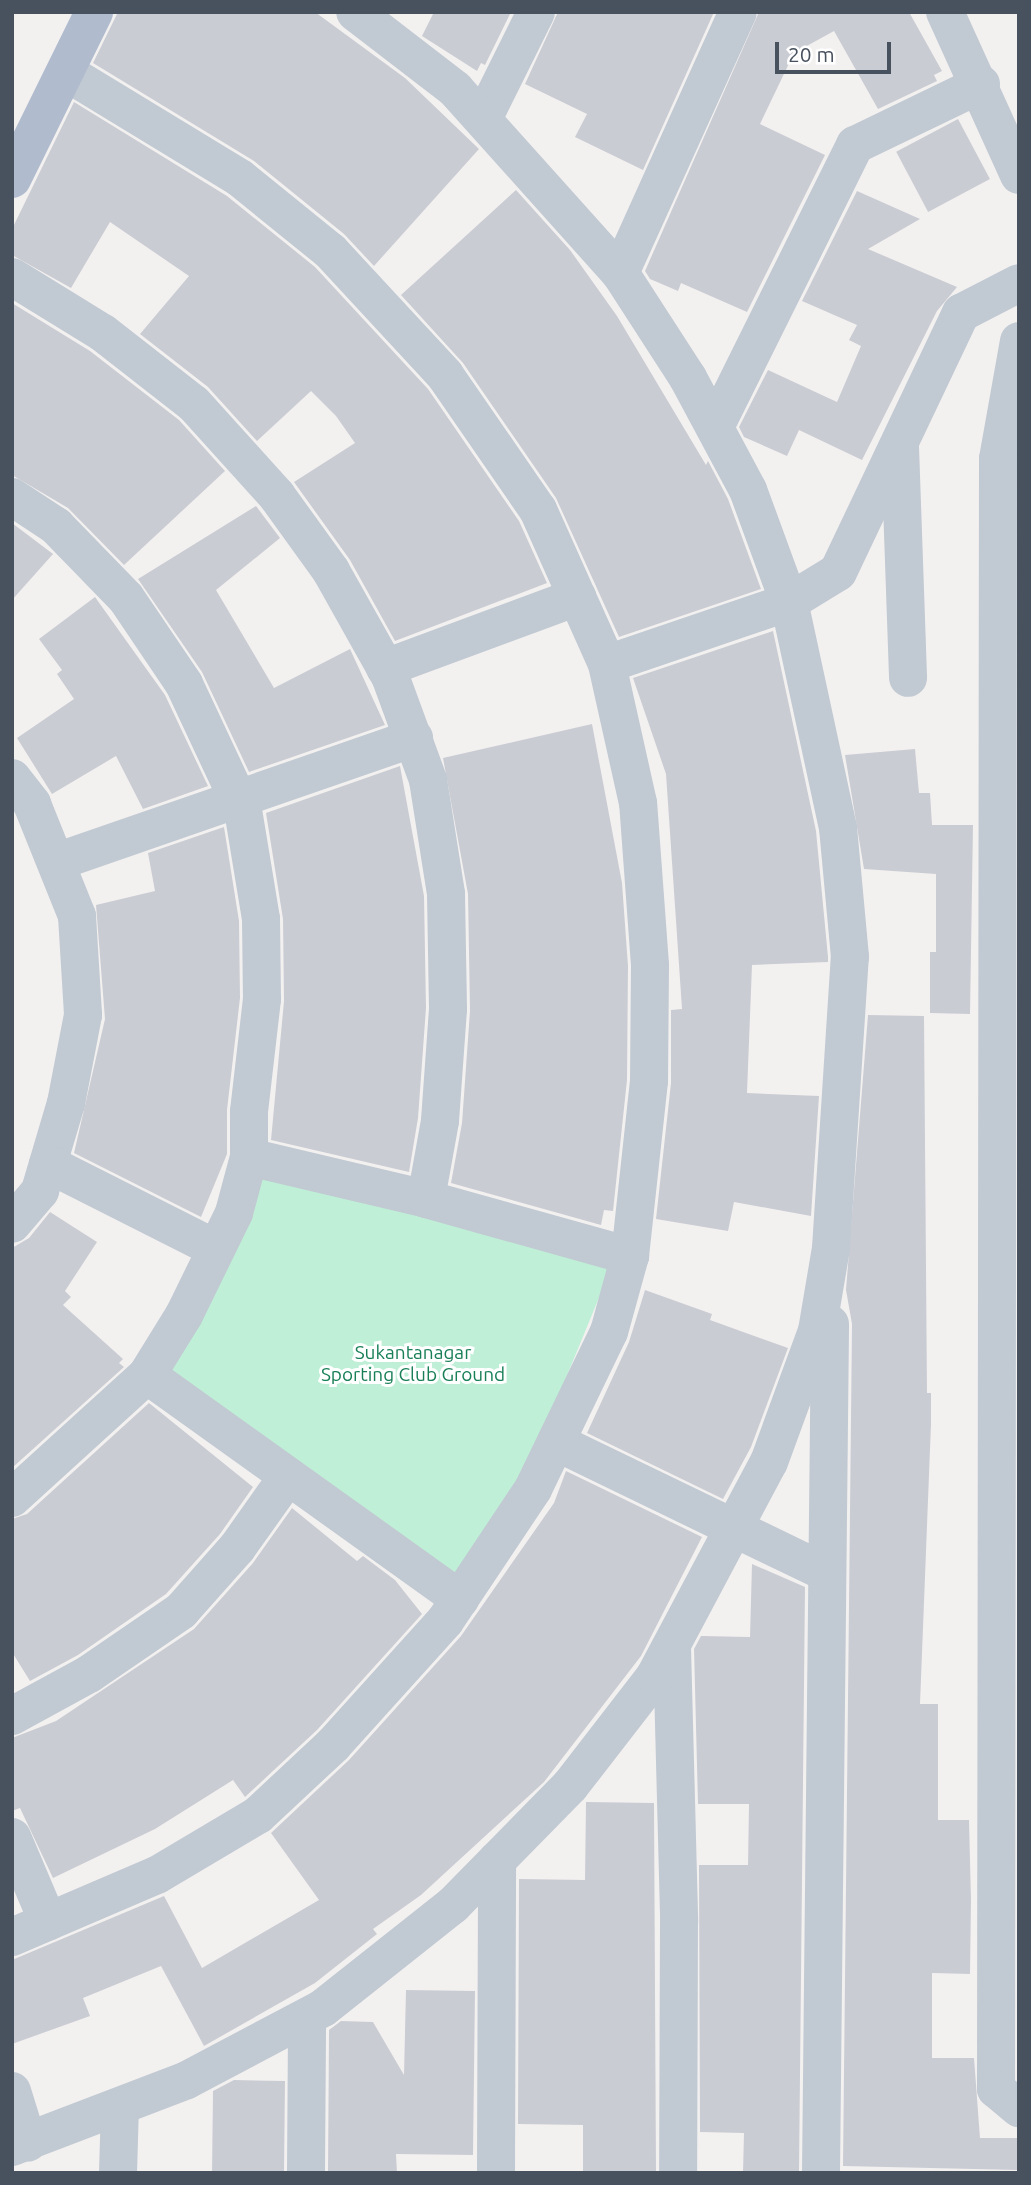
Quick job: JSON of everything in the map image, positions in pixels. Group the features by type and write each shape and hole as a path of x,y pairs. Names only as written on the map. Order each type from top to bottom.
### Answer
{"main road":[{"path":"12,179 94,12"}],"street":[{"path":"355,12 455,89 620,273 715,427 748,489 789,602 838,828 850,957 831,1248 821,2173"},
{"path":"483,119 537,12"},
{"path":"620,273 738,12"},
{"path":"945,12 981,84 1019,175"},
{"path":"12,1937 157,1875 258,1815 333,1745 460,1599 533,1489 609,1332 630,1256 649,1081 650,965 638,803 607,664 538,510 445,375 330,251 240,177 66,72"},
{"path":"715,427 855,145 981,84"},
{"path":"12,277 103,333 194,404 285,507 331,571 386,668 428,780 446,894 448,1009 440,1121 426,1199"},
{"path":"607,664 789,602 838,572 961,313 1019,283"},
{"path":"1019,341 998,459 996,2089 1019,2108"},
{"path":"900,441 908,678"},
{"path":"12,497 56,526 126,598 184,684 237,797 261,919 262,999 249,1112 249,1157 234,1213 216,1249 147,1375 12,1498"},
{"path":"386,668 577,597"},
{"path":"56,862 237,797 414,738"},
{"path":"12,778 32,804 77,916 83,1015 66,1103 40,1191 12,1224"},
{"path":"249,1157 426,1199 630,1256"},
{"path":"48,1164 216,1249"},
{"path":"12,2091 20,2145 187,2080 307,2017 323,2008 453,1905 570,1786 655,1676 769,1462 817,1331 831,1248"},
{"path":"147,1375 460,1599"},
{"path":"556,1442 679,1498 735,1530 827,1573"},
{"path":"12,1716 89,1674 181,1611 237,1548 288,1476"},
{"path":"672,1647 679,1922 678,2173"},
{"path":"12,1837 48,1922"},
{"path":"496,2173 497,1860"},
{"path":"306,2173 307,2017"},
{"path":"118,2173 120,2107"}],"green space":[{"name":"Sukantanagar Sporting Club Ground","path":"258,1170 612,1266 538,1446 460,1578 166,1368"}],"building":[{"path":"118,12 315,12 405,78 479,149 374,266 344,234 254,161 93,63"},
{"path":"434,12 511,12 485,65 481,63 477,71 422,36"},
{"path":"558,12 714,12 643,170 575,137 587,114 525,84"},
{"path":"759,12 909,12 942,71 934,75 937,81 878,109 834,31 794,53 760,124 825,155 747,312 681,283 678,291 650,279 645,271"},
{"path":"74,102 227,196 315,267 428,389 519,521 547,583 395,641 350,560 294,482 355,443 336,416 311,391 257,441 208,387 140,334 189,276 110,222 71,288 12,255 12,229"},
{"path":"958,119 990,179 928,212 896,152"},
{"path":"516,190 570,250 617,316 706,465 708,461 728,499 761,589 619,637 556,498 463,363 401,295"},
{"path":"857,191 920,219 868,249 957,287 937,311 862,460 799,430 787,456 744,437 739,427 768,370 837,402 861,346 849,340 857,325 802,301"},
{"path":"12,303 90,351 179,420 225,471 124,565 68,508 12,475"},
{"path":"256,506 280,538 216,590 274,688 350,649 385,725 249,772 202,672 138,579"},
{"path":"12,523 53,554 12,600"},
{"path":"95,597 165,695 208,786 143,809 116,756 52,794 17,738 74,699 57,674 62,670 39,639"},
{"path":"773,631 816,831 828,962 752,965 747,1093 819,1096 811,1216 734,1202 728,1231 656,1219 671,1083 671,1010 682,1009 666,774 633,678"},
{"path":"592,724 622,883 628,966 627,1080 613,1211 604,1210 601,1225 451,1183 462,1123 470,1011 468,894 443,758"},
{"path":"915,749 919,793 930,793 932,825 973,825 970,1014 930,1013 930,952 936,952 936,874 864,869 845,755"},
{"path":"400,766 424,896 426,1008 418,1118 409,1172 271,1140 284,1001 283,919 266,813"},
{"path":"224,827 239,921 240,998 227,1110 227,1154 201,1217 74,1153 105,1019 96,905 155,891 148,853"},
{"path":"868,1015 924,1016 927,1393 931,1393 931,1424 920,1704 938,1704 938,1820 969,1820 971,1900 970,1974 932,1973 932,2058 974,2058 980,2138 1019,2138 1018,2170 843,2166 852,1324 846,1290"},
{"path":"50,1212 97,1242 65,1291 71,1297 63,1305 123,1359 119,1363 124,1367 12,1468 12,1248 29,1238"},
{"path":"645,1290 712,1314 710,1320 788,1348 751,1447 723,1499 587,1433 629,1342"},
{"path":"149,1403 253,1487 220,1534 166,1594 78,1655 30,1681 12,1652 12,1519 27,1514"},
{"path":"566,1471 702,1537 641,1656 544,1782 421,1895 373,1929 377,1934 315,1983 204,2046 161,1966 83,1998 90,2016 12,2044 12,1960 164,1896 202,1968 319,1900 271,1833 349,1760 461,1636 554,1503"},
{"path":"292,1508 357,1561 363,1556 395,1580 422,1614 317,1730 245,1797 233,1780 155,1829 53,1878 20,1808 12,1811 12,1738 56,1721 194,1629 253,1563"},
{"path":"752,1564 805,1587 799,2173 743,2173 744,2133 700,2132 699,1865 748,1865 749,1804 698,1804 694,1649 701,1636 750,1637"},
{"path":"586,1802 654,1803 656,2173 583,2172 583,2125 518,2124 519,1879 585,1880"},
{"path":"406,1990 475,1991 473,2155 396,2154 397,2173 328,2173 329,2030 341,2021 373,2022 404,2075"},
{"path":"234,2080 285,2081 284,2173 212,2173 213,2091"}]}
